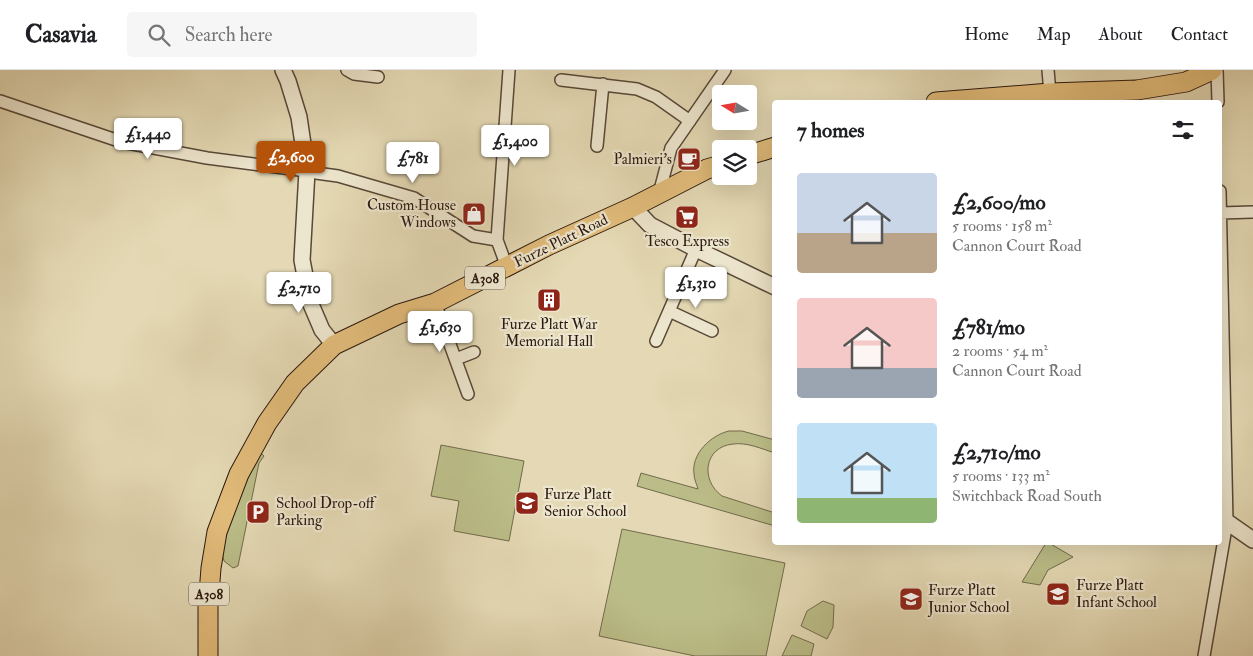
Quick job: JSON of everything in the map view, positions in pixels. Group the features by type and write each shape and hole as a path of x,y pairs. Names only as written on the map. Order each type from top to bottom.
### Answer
{"main road":[{"path":"961,100 1050,93 1137,90 1186,82 1212,70"},
{"path":"757,152 772,147"},
{"name":"Furze Platt Road","path":"208,656 208,607 215,541 239,474 267,423 295,383 334,344 399,314 435,303 549,245 712,168"}],"street":[{"path":"283,70 300,117 311,172 302,260 310,302 322,330 334,344"},
{"path":"347,70 354,74 378,77"},
{"path":"507,267 497,240 509,70"},
{"path":"660,194 671,148 726,70"},
{"path":"1048,70 1050,93"},
{"path":"1217,70 1218,100"},
{"path":"561,80 603,84 637,90 656,97 690,121"},
{"path":"597,146 603,84"},
{"path":"0,101 122,142 207,158 338,176 414,198 473,236 497,240"},
{"path":"633,207 650,225 772,286"},
{"path":"1222,213 1253,212"},
{"path":"656,341 696,249"},
{"path":"435,303 468,394"},
{"path":"669,311 712,331"},
{"path":"456,359 474,352"},
{"path":"1222,366 1224,520 1222,534"},
{"path":"1224,520 1253,540"},
{"path":"1204,656 1220,545"}],"green space":[{"path":"742,431 772,439 772,452 744,444 723,446 711,458 708,465 708,473 710,482 722,496 772,512 772,525 637,486 641,473 698,489 694,478 696,459 709,441 722,433"},
{"path":"441,445 524,461 509,541 454,531 459,501 431,496"},
{"path":"262,454 264,456 259,463 238,566 233,568 224,561 222,553 232,512 253,458"},
{"path":"622,529 785,563 766,656 695,656 599,636"},
{"path":"1045,545 1052,545 1073,557 1048,570 1040,585 1022,582"},
{"path":"823,601 834,605 833,627 827,639 801,626 807,611"},
{"path":"792,635 814,644 811,656 782,656"}],"place":[{"name":"Palmieri's","path":"689,159"},
{"name":"Custom House Windows","path":"474,214"},
{"name":"Tesco Express","path":"687,217"},
{"name":"Furze Platt War Memorial Hall","path":"549,300"},
{"name":"Furze Platt Senior School","path":"527,503"},
{"name":"School Drop-off Parking","path":"258,512"},
{"name":"Furze Platt Infant School","path":"1058,594"},
{"name":"Furze Platt Junior School","path":"911,599"}]}
